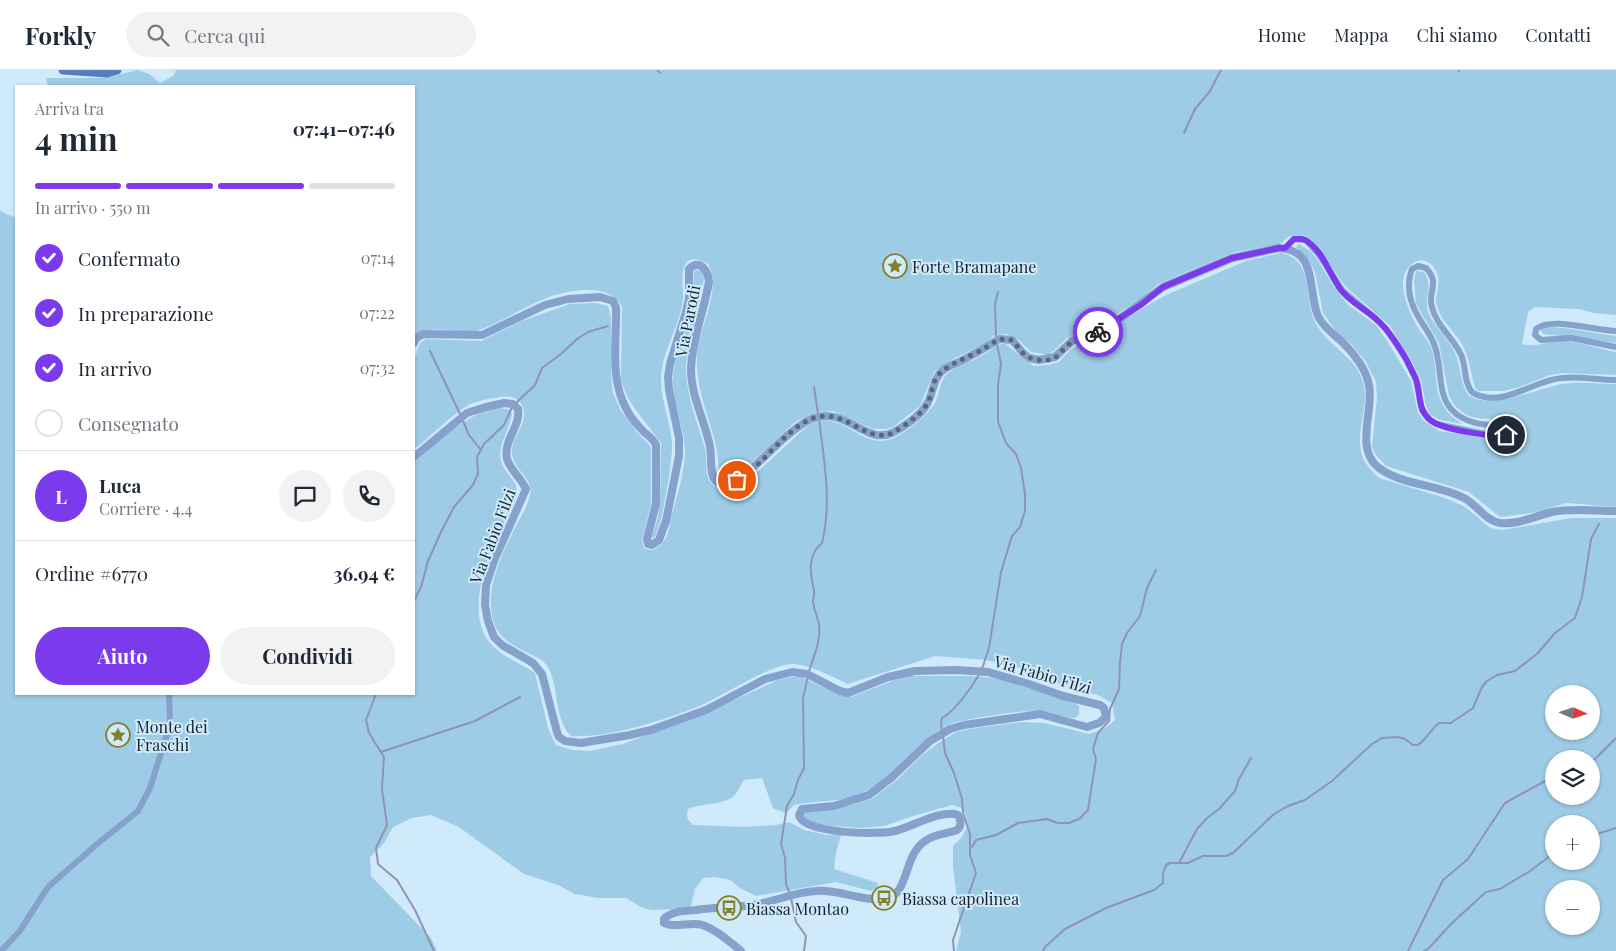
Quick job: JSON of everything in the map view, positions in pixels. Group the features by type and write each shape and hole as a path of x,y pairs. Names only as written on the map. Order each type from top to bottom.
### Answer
{"main road":[{"path":"63,70 107,73 117,70"}],"street":[{"path":"1616,380 1564,377 1551,379 1521,392 1504,396 1488,397 1476,395 1469,387 1462,358 1457,348 1434,315 1431,300 1435,284 1431,274 1426,268 1415,267 1412,269 1409,279 1412,304 1434,344 1440,362 1445,399 1461,418 1475,423 1506,426 1510,430 1506,435 1490,435 1436,424 1422,410 1416,380 1405,357 1386,329 1342,290 1320,256 1306,240 1294,239 1285,248 1296,253 1308,267 1312,281 1313,300 1318,316 1328,330 1354,355 1368,381 1370,394 1366,443 1371,459 1379,468 1404,480 1455,494 1474,504 1492,520 1500,523 1524,520 1560,511 1616,511"},
{"name":"Via Parodi","path":"415,340 416,338 427,334 482,335 545,305 568,299 595,297 607,298 613,302 616,307 615,365 620,393 626,409 637,425 653,439 656,445 656,504 647,539 650,545 659,540 666,522 679,456 679,438 668,390 668,377 689,299 689,269 692,266 699,265 705,268 709,282 694,338 691,369 693,392 709,443 713,477 718,482 730,484 741,478 802,424 815,417 838,417 854,424 864,432 890,434 914,417 926,405 933,383 944,369 984,349 999,339 1012,340 1030,358 1048,360 1055,358 1072,341 1098,332 1111,325 1163,287 1232,258 1285,248"},
{"path":"1616,331 1544,324 1536,329 1535,335 1541,340 1571,338 1616,347"},
{"name":"Via Fabio Filzi","path":"415,455 467,413 504,403 513,404 518,409 518,418 508,442 507,457 510,467 526,489 494,561 486,585 485,605 491,632 494,637 502,645 533,663 542,674 557,732 559,737 565,741 572,743 591,742 651,730 706,710 766,679 792,672 807,674 846,693 888,677 915,671 956,670 988,672 1063,696 1100,704 1104,708 1106,717 1092,726 1071,724 1040,714 964,725 950,729 930,741 891,778 869,795 840,805 802,809 799,815 801,821 812,827 834,831 882,833 894,831 946,813 958,815 961,824 957,830 932,836 920,845 910,859 902,888 892,897 871,899 815,890 751,906 715,907 682,911 670,914 664,919 664,923 669,925 695,924 709,927 740,951"},
{"path":"0,951 19,932 48,887 96,845 138,812 150,788 170,725 169,695"}],"shaded area":[{"path":"138,70 149,74 160,83 173,76 176,70 1616,70 1616,315 1594,313 1579,309 1535,307 1528,312 1522,344 1537,345 1556,341 1568,341 1616,352 1616,375 1563,373 1550,375 1504,391 1478,391 1475,388 1462,344 1445,321 1437,306 1436,298 1439,282 1437,273 1433,266 1427,262 1415,262 1410,265 1403,278 1405,298 1414,321 1431,347 1437,389 1442,403 1450,415 1462,424 1440,420 1431,415 1426,406 1421,379 1390,326 1345,286 1316,245 1306,236 1299,235 1288,237 1279,245 1235,252 1158,284 1139,300 1100,325 1067,338 1049,355 1031,352 1019,340 1007,334 995,335 985,344 955,358 934,372 920,406 893,427 873,429 833,411 817,412 795,422 739,474 727,479 720,476 716,446 697,370 698,346 711,297 712,274 708,264 692,259 687,262 683,270 681,309 662,370 661,388 671,436 672,452 660,523 653,539 652,536 660,502 661,443 635,409 621,381 622,306 616,299 601,291 572,291 545,299 495,324 474,332 425,330 415,334 415,85 48,85 46,78 103,78"},
{"path":"0,210 15,218 15,695 415,695 415,462 446,435 472,417 485,411 498,409 510,410 512,414 500,455 503,465 516,485 517,494 486,564 480,592 480,620 484,633 495,648 535,673 548,728 556,745 572,750 590,751 623,744 710,711 778,680 792,677 801,677 843,696 851,697 897,679 911,676 998,678 1079,706 1079,714 1075,718 1041,711 1023,711 981,717 951,724 928,738 876,785 857,796 794,805 786,813 773,808 762,778 744,780 734,796 728,800 688,809 688,818 694,825 745,827 776,825 789,822 804,830 826,835 841,835 834,869 878,883 877,887 871,891 836,882 756,896 740,888 730,880 715,877 703,878 695,889 691,906 677,909 652,910 643,908 626,898 599,898 575,894 558,885 524,874 459,827 431,815 412,818 393,827 384,843 370,857 371,876 431,938 437,951 0,951"},
{"path":"1299,244 1310,251 1317,259 1347,304 1376,325 1411,381 1418,413 1424,421 1439,431 1502,441 1515,435 1516,427 1509,422 1483,419 1465,414 1449,396 1439,343 1416,304 1414,281 1416,271 1424,272 1427,278 1429,284 1428,311 1453,348 1465,389 1474,398 1498,400 1569,383 1616,384 1616,507 1567,503 1532,513 1500,517 1469,492 1386,466 1375,454 1372,447 1377,398 1376,382 1366,362 1350,343 1337,333 1323,313 1315,272 1309,261 1296,247"},
{"path":"1281,253 1292,257 1299,263 1304,272 1311,312 1321,332 1353,363 1359,372 1365,395 1360,432 1361,450 1368,466 1378,477 1453,501 1494,529 1503,530 1571,518 1616,518 1616,951 956,951 961,932 953,866 953,846 961,838 968,826 962,808 952,805 884,826 860,828 823,825 808,821 803,817 804,812 833,810 872,799 898,779 920,757 954,733 969,729 1022,722 1045,723 1089,734 1104,729 1115,720 1112,703 1098,695 1066,687 1027,670 987,660 935,656 848,684 815,669 794,664 785,665 760,674 697,707 635,728 601,735 571,736 562,721 552,677 547,666 540,659 511,643 499,633 495,626 491,609 496,571 529,499 530,491 527,479 512,457 514,440 524,418 521,404 514,398 504,397 471,404 453,416 415,448 415,358 420,343 426,339 481,341 522,321 570,304 595,303 608,306 611,317 611,376 613,393 620,409 650,446 651,450 651,505 642,540 644,548 651,550 663,543 667,536 684,467 684,441 674,394 673,375 690,314 694,271 701,271 704,278 686,363 687,385 705,449 708,477 719,488 731,489 738,486 815,422 830,421 841,424 869,439 880,441 891,439 911,427 930,409 937,399 943,379 949,372 1001,344 1006,344 1034,366 1059,362 1071,349 1166,295 1246,261"},
{"path":"1544,327 1616,336 1616,343 1543,334 1540,330"}],"waterway":[{"path":"657,70 660,73"},
{"path":"1184,133 1195,109 1210,91 1221,70"},
{"path":"996,336 995,304 998,292"},
{"path":"515,404 535,385 542,368 577,339 588,332 608,326"},
{"path":"982,669 989,648 1001,572 1012,536 1020,527 1025,511 1025,494 1021,468 1016,454 1006,443 998,422 998,385 1001,364 997,344"},
{"path":"430,351 461,416"},
{"path":"814,387 818,414"},
{"path":"415,599 421,587 428,561 441,532 454,507 473,485 478,474 477,457 484,444 504,425 512,407"},
{"path":"809,671 819,637 818,622 813,602 814,592 811,565 814,553 822,543 827,497 819,419"},
{"path":"463,421 469,435 481,450"},
{"path":"1043,951 1065,929 1106,908 1154,890 1163,883 1166,865 1170,863 1188,863 1203,856 1226,856 1233,853 1274,814 1288,806 1305,800 1332,781 1372,744 1382,738 1398,737 1405,739 1413,745 1418,745 1439,723 1451,723 1473,708 1482,687 1487,681 1497,675 1515,671 1538,653 1555,633 1575,618 1582,597 1591,539 1599,524"},
{"path":"972,847 976,840 996,835 1018,823 1047,819 1058,823 1069,823 1079,819 1088,810 1096,759 1093,749 1098,733 1109,721 1110,709 1119,689 1122,644 1127,633 1140,616 1147,588 1156,570"},
{"path":"942,731 942,718 958,704 980,673"},
{"path":"790,894 786,884 785,858 781,844 787,806 804,768 803,698 808,676"},
{"path":"376,695 366,720 369,733 384,757 382,789 387,825 376,848 378,864 397,880 415,910 434,951"},
{"path":"381,752 475,721 520,697"},
{"path":"943,736 945,753 954,773 962,799 963,813 970,834 970,855 976,873 953,940 954,951"},
{"path":"1600,754 1616,738"},
{"path":"1179,863 1197,829 1235,791 1239,779 1251,758"},
{"path":"1408,951 1443,880 1468,859 1505,803 1545,781"},
{"path":"1600,833 1616,828"},
{"path":"1424,951 1486,892 1500,889 1545,860"},
{"path":"791,898 796,922 806,936 804,951"}],"way so far":[{"path":"737,480 802,424 815,417 838,417 854,424 864,432 890,434 922,410 930,397 933,383 944,369 984,349 999,339 1012,340 1030,358 1048,360 1055,358 1072,341 1098,332"}],"place":[{"name":"Forte Bramapane","path":"895,266"},
{"name":"Monte dei Fraschi","path":"118,735"},
{"name":"Biassa capolinea","path":"884,898"},
{"name":"Biassa Montao","path":"729,908"}],"route":[{"path":"1098,332 1142,304 1163,287 1232,258 1285,248 1294,239 1306,240 1320,256 1342,290 1386,329 1405,357 1416,380 1422,410 1430,420 1436,424 1467,431 1490,435 1506,435"}]}
